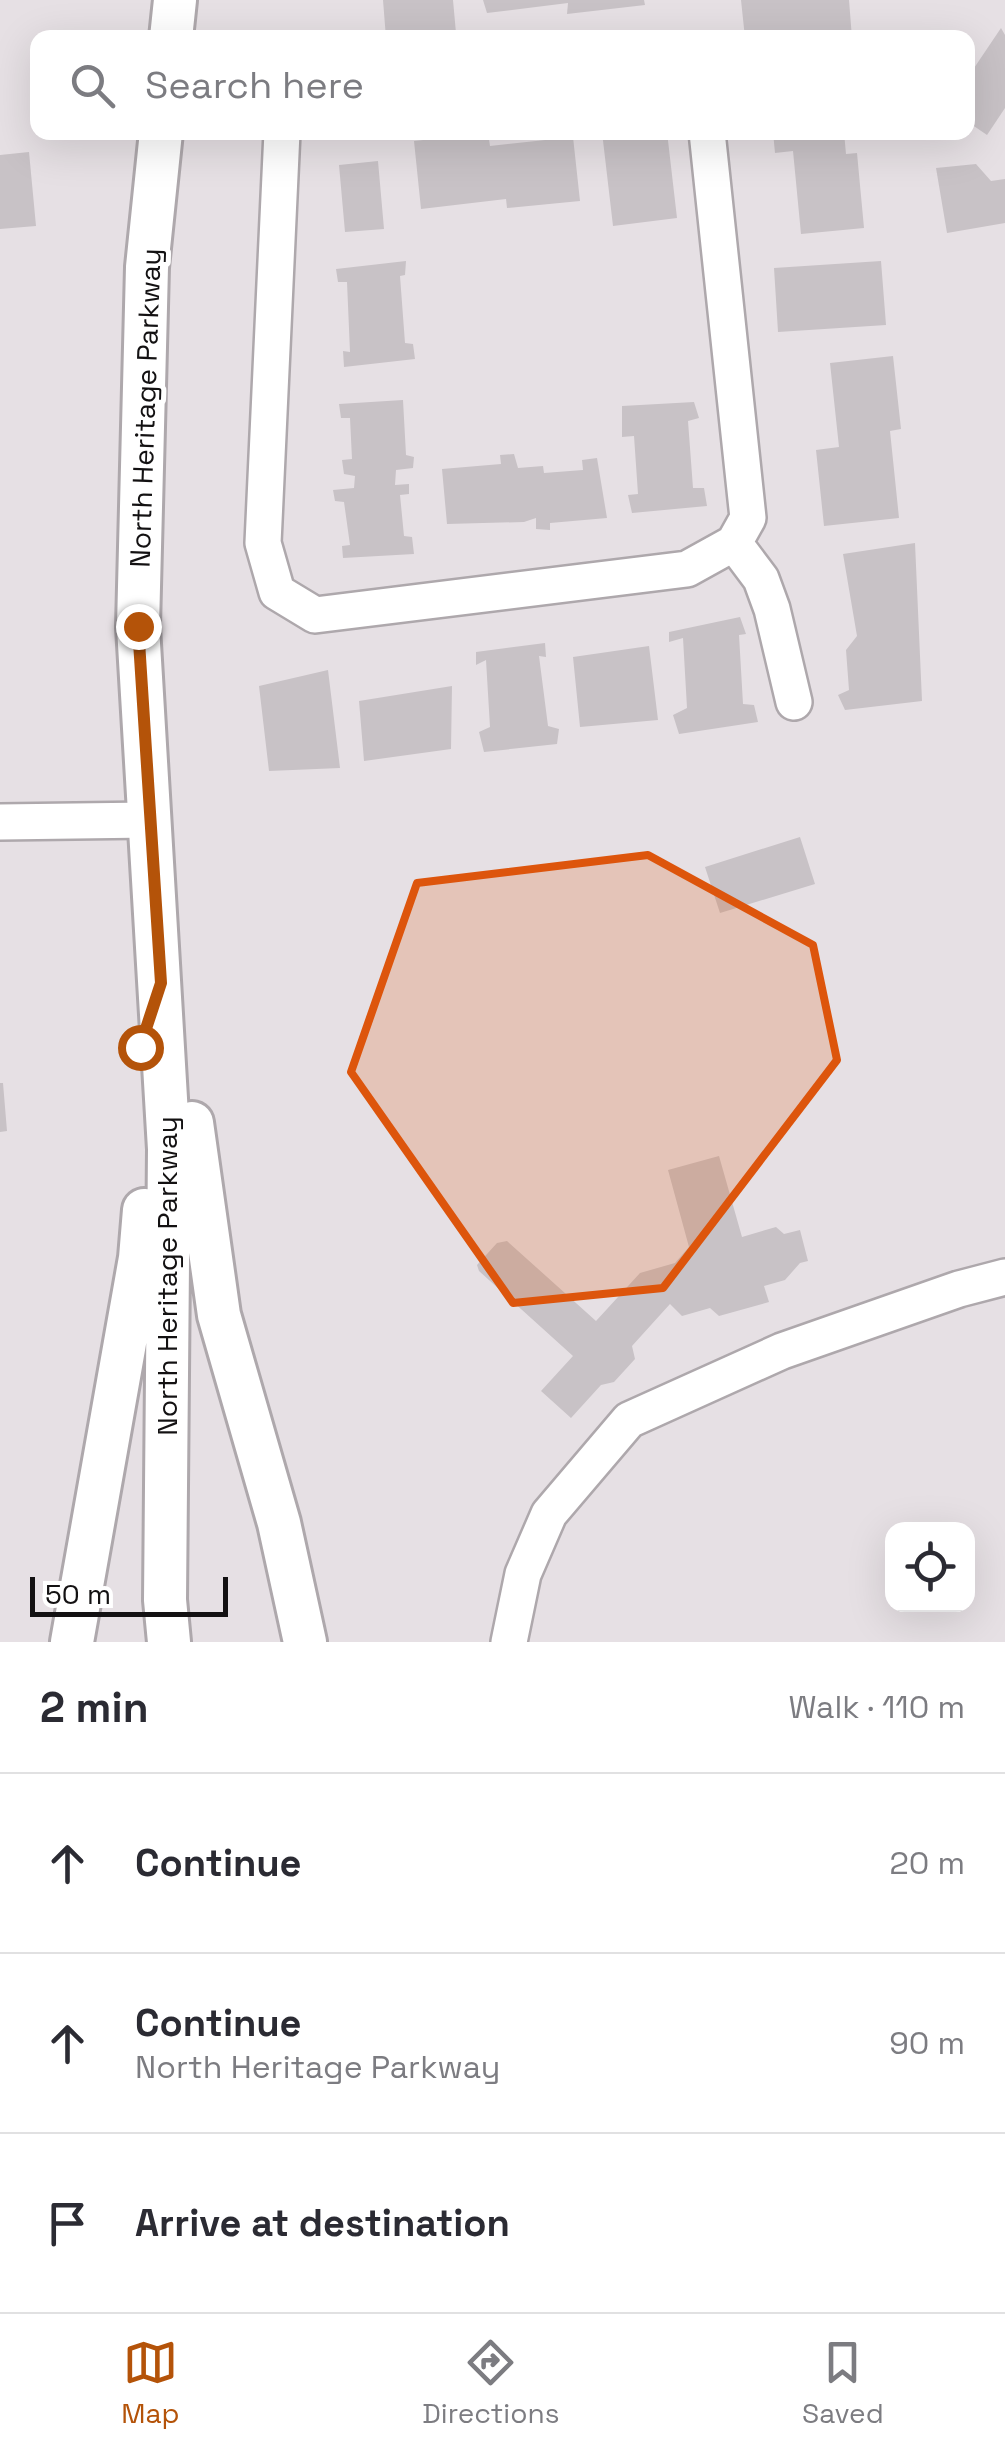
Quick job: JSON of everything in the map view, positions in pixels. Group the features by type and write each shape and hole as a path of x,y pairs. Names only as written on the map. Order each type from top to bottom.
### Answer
{"main road":[{"path":"172,30 175,0"},
{"name":"North Heritage Parkway","path":"160,140 147,267 138,626 169,1149 165,1580 168,1642"},
{"path":"72,1642 140,1258 147,1181 140,1047 161,983"},
{"path":"161,983 187,1046 194,1146 218,1314 279,1523 306,1642"}],"lane":[{"path":"282,140 263,542 277,592 316,616 687,569 734,543 748,518 708,140"},
{"path":"734,543 761,580 794,702"},
{"path":"0,822 150,820"},
{"path":"509,1642 523,1574 549,1514 629,1420 782,1352 959,1289 1005,1277"}],"highlighted area":[{"path":"648,855 813,945 837,1060 663,1288 513,1303 351,1072 417,883"}],"building":[{"path":"383,0 453,0 456,30 385,30"},
{"path":"483,0 644,0 645,5 567,14 568,3 487,13"},
{"path":"741,0 849,0 851,30 744,30"},
{"path":"1001,28 1005,35 1005,108 987,135 975,127 975,67"},
{"path":"489,140 490,146 573,140 580,201 507,208 506,199 421,209 414,141"},
{"path":"603,140 668,140 677,218 613,226"},
{"path":"774,140 845,140 846,154 857,153 864,228 801,234 793,151 775,153"},
{"path":"29,152 36,226 0,229 0,155"},
{"path":"378,161 384,229 345,232 339,165"},
{"path":"976,164 991,181 1005,179 1005,223 947,233 936,168"},
{"path":"406,261 405,275 400,276 405,343 413,344 415,359 344,367 343,351 350,352 347,282 338,282 336,269"},
{"path":"881,261 886,325 778,332 774,268"},
{"path":"893,356 901,429 890,431 899,518 824,526 816,450 839,447 830,363"},
{"path":"403,400 406,455 414,457 413,468 396,470 395,485 409,484 409,494 400,495 404,536 412,537 414,554 343,558 342,546 350,545 344,502 335,501 333,490 354,488 355,476 344,474 342,460 352,459 350,418 341,418 339,404"},
{"path":"694,402 699,418 688,421 693,488 704,488 707,506 632,513 628,495 638,494 634,436 622,437 622,406"},
{"path":"514,454 518,468 543,466 544,473 583,470 582,460 597,458 607,518 550,523 550,530 536,529 536,518 524,522 447,524 442,469 501,464 500,455"},
{"path":"915,543 922,701 845,710 838,695 849,690 846,650 857,636 843,554"},
{"path":"740,617 746,634 739,635 743,704 754,705 758,722 679,734 673,715 687,708 683,638 669,642 669,632"},
{"path":"545,643 546,657 539,656 548,726 559,729 557,744 484,752 479,732 490,727 486,660 476,665 476,652"},
{"path":"649,646 658,720 580,727 573,657"},
{"path":"328,670 340,768 269,771 259,686"},
{"path":"452,686 451,749 364,761 359,701"},
{"path":"800,837 815,884 720,913 705,867"},
{"path":"0,1083 7,1131 0,1132"},
{"path":"719,1156 742,1237 776,1227 784,1234 800,1230 808,1261 800,1263 785,1280 764,1286 769,1302 719,1316 710,1308 682,1316 670,1304 632,1346 635,1359 614,1382 601,1385 571,1418 541,1391 573,1356 477,1265 497,1243 507,1241 596,1321 640,1273 675,1263 689,1247 668,1170"}],"route":[{"path":"138,626 161,983 140,1047"}]}
